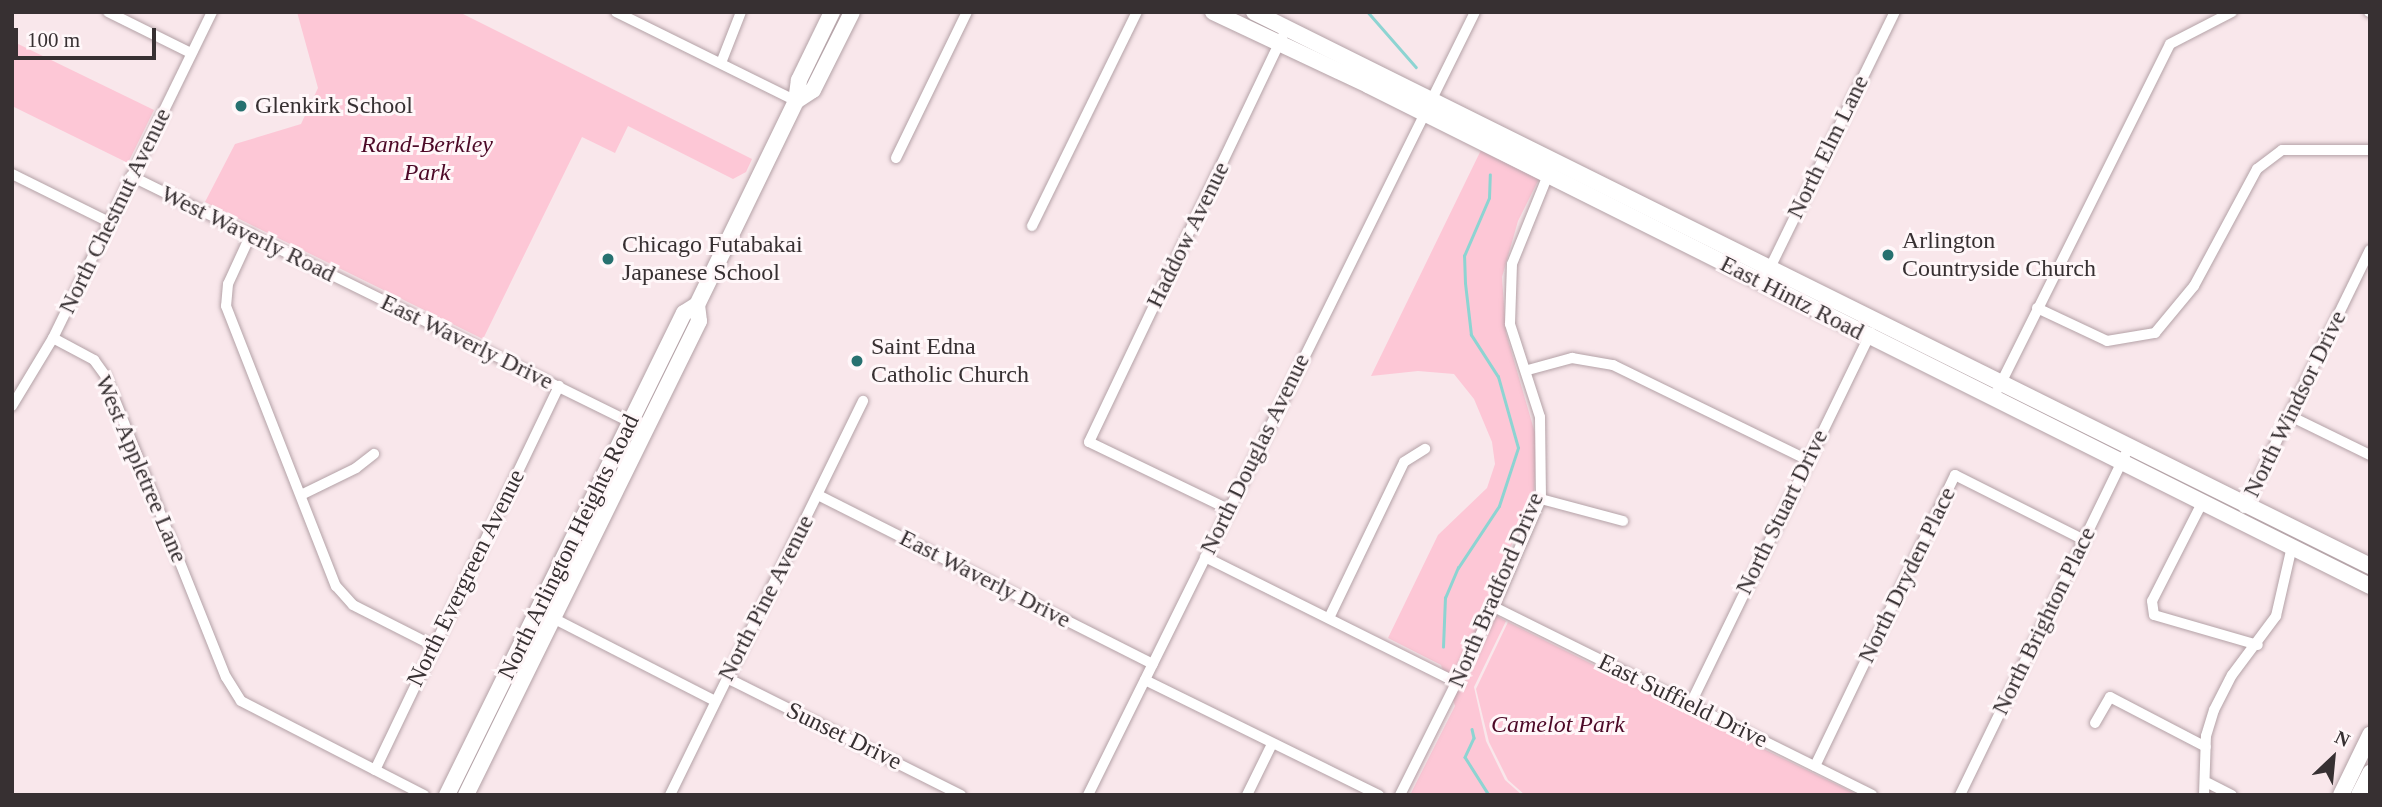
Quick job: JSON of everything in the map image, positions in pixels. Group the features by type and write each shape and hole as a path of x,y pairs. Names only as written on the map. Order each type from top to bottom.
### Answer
{"main road":[{"name":"North Arlington Heights Road","path":"447,795 684,313 697,305 796,101 799,80 832,12"},
{"name":"North Arlington Heights Road","path":"796,101 813,90 852,12"},
{"name":"East Hintz Road","path":"1213,12 1279,44 1428,107"},
{"name":"East Hintz Road","path":"1254,12 1428,107 1767,276 1877,322 2370,566"},
{"name":"East Hintz Road","path":"1767,276 1869,337 2370,586"},
{"name":"North Arlington Heights Road","path":"466,795 699,321 697,305"},
{"path":"2341,795 2370,735"},
{"path":"2359,795 2370,773"}],"street":[{"path":"108,12 191,53"},
{"name":"North Chestnut Avenue","path":"12,406 53,338 107,221 212,12"},
{"path":"617,12 796,101"},
{"path":"721,64 741,12"},
{"path":"895,158 967,12"},
{"path":"1032,226 1137,12"},
{"name":"North Douglas Avenue","path":"1088,795 1205,557 1226,508 1475,12"},
{"name":"North Elm Lane","path":"1767,276 1895,12"},
{"path":"1993,398 2170,44 2232,12"},
{"name":"Haddow Avenue","path":"1226,508 1089,442 1287,28"},
{"path":"2037,308 2107,341 2155,333 2194,286 2257,169 2282,150 2370,150"},
{"name":"North Bradford Drive","path":"1400,795 1458,683 1541,499 1540,417 1528,370 1510,324 1512,264 1551,168"},
{"path":"12,174 107,221"},
{"name":"West Waverly Road","path":"131,176 364,291"},
{"path":"251,234 228,284 226,306 336,586 353,605 432,645"},
{"name":"North Windsor Drive","path":"2238,520 2370,250"},
{"name":"East Waverly Drive","path":"364,291 646,430"},
{"name":"North Stuart Drive","path":"1690,705 1806,459 1877,322"},
{"name":"West Appletree Lane","path":"53,338 94,359 105,375 226,677 241,701 424,795"},
{"path":"1528,370 1572,358 1614,365 1806,459"},
{"name":"North Evergreen Avenue","path":"375,770 432,645 559,386"},
{"name":"North Pine Avenue","path":"670,795 863,401"},
{"path":"2290,416 2370,455"},
{"name":"North Brighton Place","path":"1960,795 2129,447"},
{"path":"1329,618 1404,462 1425,449"},
{"path":"300,495 356,468 374,454"},
{"name":"North Dryden Place","path":"1815,766 1955,475 2084,540"},
{"name":"East Waverly Drive","path":"818,495 1153,664"},
{"path":"1541,499 1623,521"},
{"path":"2202,503 2152,601 2154,615 2258,645"},
{"path":"2204,795 2208,783 2206,747 2214,710 2232,675 2258,645 2276,616 2292,546"},
{"path":"1205,557 1458,683"},
{"name":"East Suffield Drive","path":"1494,607 1872,795"},
{"path":"538,610 715,701"},
{"name":"Sunset Drive","path":"727,678 961,795"},
{"path":"1145,680 1271,746 1379,795"},
{"path":"2095,723 2109,697 2206,747"},
{"path":"1247,795 1271,746"},
{"path":"2208,783 2232,795"}],"green space":[{"name":"Rand-Berkley Park","path":"297,12 459,12 752,159 746,172 733,179 628,126 615,153 582,137 483,339 205,202 235,144 301,124 318,88"},
{"path":"12,41 154,110 128,163 12,106"},
{"path":"1482,148 1540,177 1518,221 1502,277 1506,333 1537,440 1534,493 1484,609 1506,621 1474,687 1486,741 1505,780 1522,795 1410,795 1455,706 1441,665 1388,638 1438,535 1487,488 1495,464 1492,442 1474,399 1454,374 1418,371 1371,376"},
{"name":"Camelot Park","path":"1508,622 1858,795 1525,795 1508,780 1489,742 1476,689"}],"waterway":[{"path":"1368,12 1416,67"},
{"path":"1443,647 1445,598 1458,568 1499,506 1518,448 1498,377 1471,335 1465,283 1464,256 1489,198 1490,175"},
{"path":"1472,729 1474,738 1465,757 1489,795"}],"place":[{"name":"Glenkirk School","path":"241,106"},
{"name":"Arlington Countryside Church","path":"1888,255"},
{"name":"Chicago Futabakai Japanese School","path":"608,259"},
{"name":"Saint Edna Catholic Church","path":"857,361"}]}
